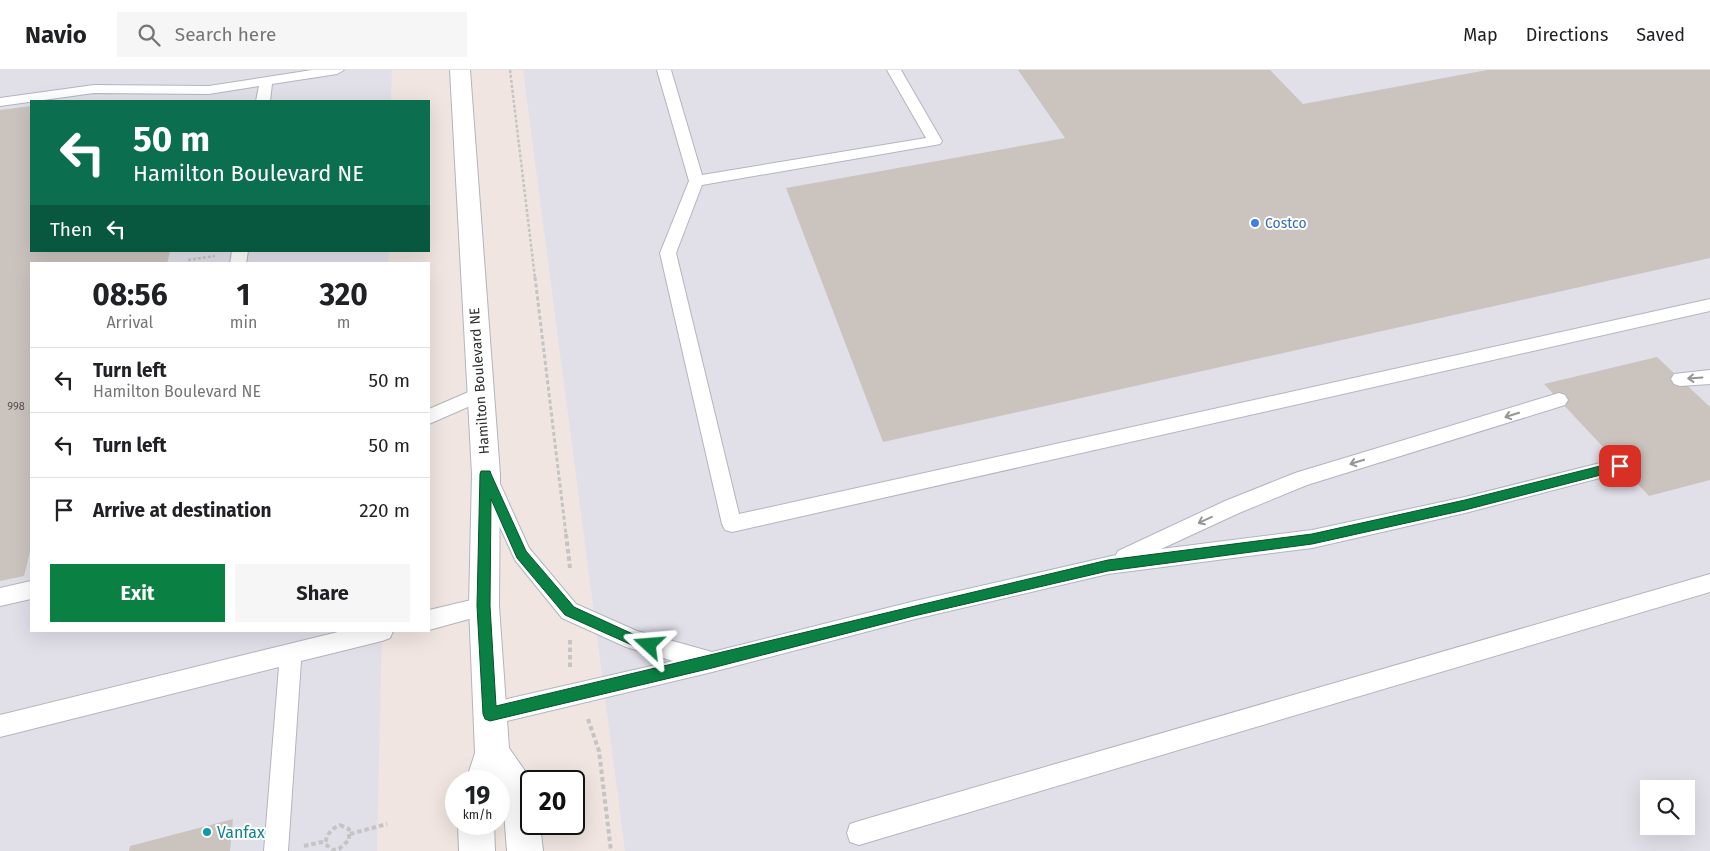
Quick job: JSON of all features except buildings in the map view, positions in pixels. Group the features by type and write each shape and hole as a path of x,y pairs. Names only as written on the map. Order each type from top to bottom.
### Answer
{"street":[{"name":"Hamilton Boulevard NE","path":"460,70 486,474 484,606 490,714 488,767 520,794 525,851"},
{"path":"476,835 477,851"}],"lane":[{"path":"0,102 94,89 210,90 337,70"},
{"path":"664,70 696,181 668,253 732,524 1710,305"},
{"path":"696,181 935,141 894,70"},
{"path":"263,100 266,81"},
{"path":"1680,378 1710,377"},
{"path":"430,417 480,394"},
{"path":"1108,565 1232,507 1302,479 1559,400"},
{"path":"490,714 712,662 914,610 1108,565 1312,539 1465,505 1620,466"},
{"path":"486,474 522,554 569,611 634,640 712,662"},
{"path":"859,833 1710,583"},
{"path":"0,597 30,590"},
{"path":"430,620 484,606"},
{"path":"0,726 378,632"},
{"path":"276,851 291,654"}],"path":[{"path":"510,70 570,565 570,670 599,751 611,851"},
{"path":"350,834 387,824"},
{"path":"346,826 350,834 345,846 339,849 333,850 325,844 326,838 334,828 346,826"}],"shaded area":[{"path":"0,70 392,70 391,100 30,100 30,252 389,252 388,262 30,262 30,632 382,632 377,851 0,851"},
{"path":"523,70 1710,70 1710,851 625,851"}],"place":[{"name":"Costco","path":"1255,223"},
{"name":"Vanfax","path":"207,832"}],"route":[{"path":"649,645 569,611 522,554 486,474 484,606 490,714 712,662 914,610 1108,565 1312,539 1465,505 1620,466"}]}
